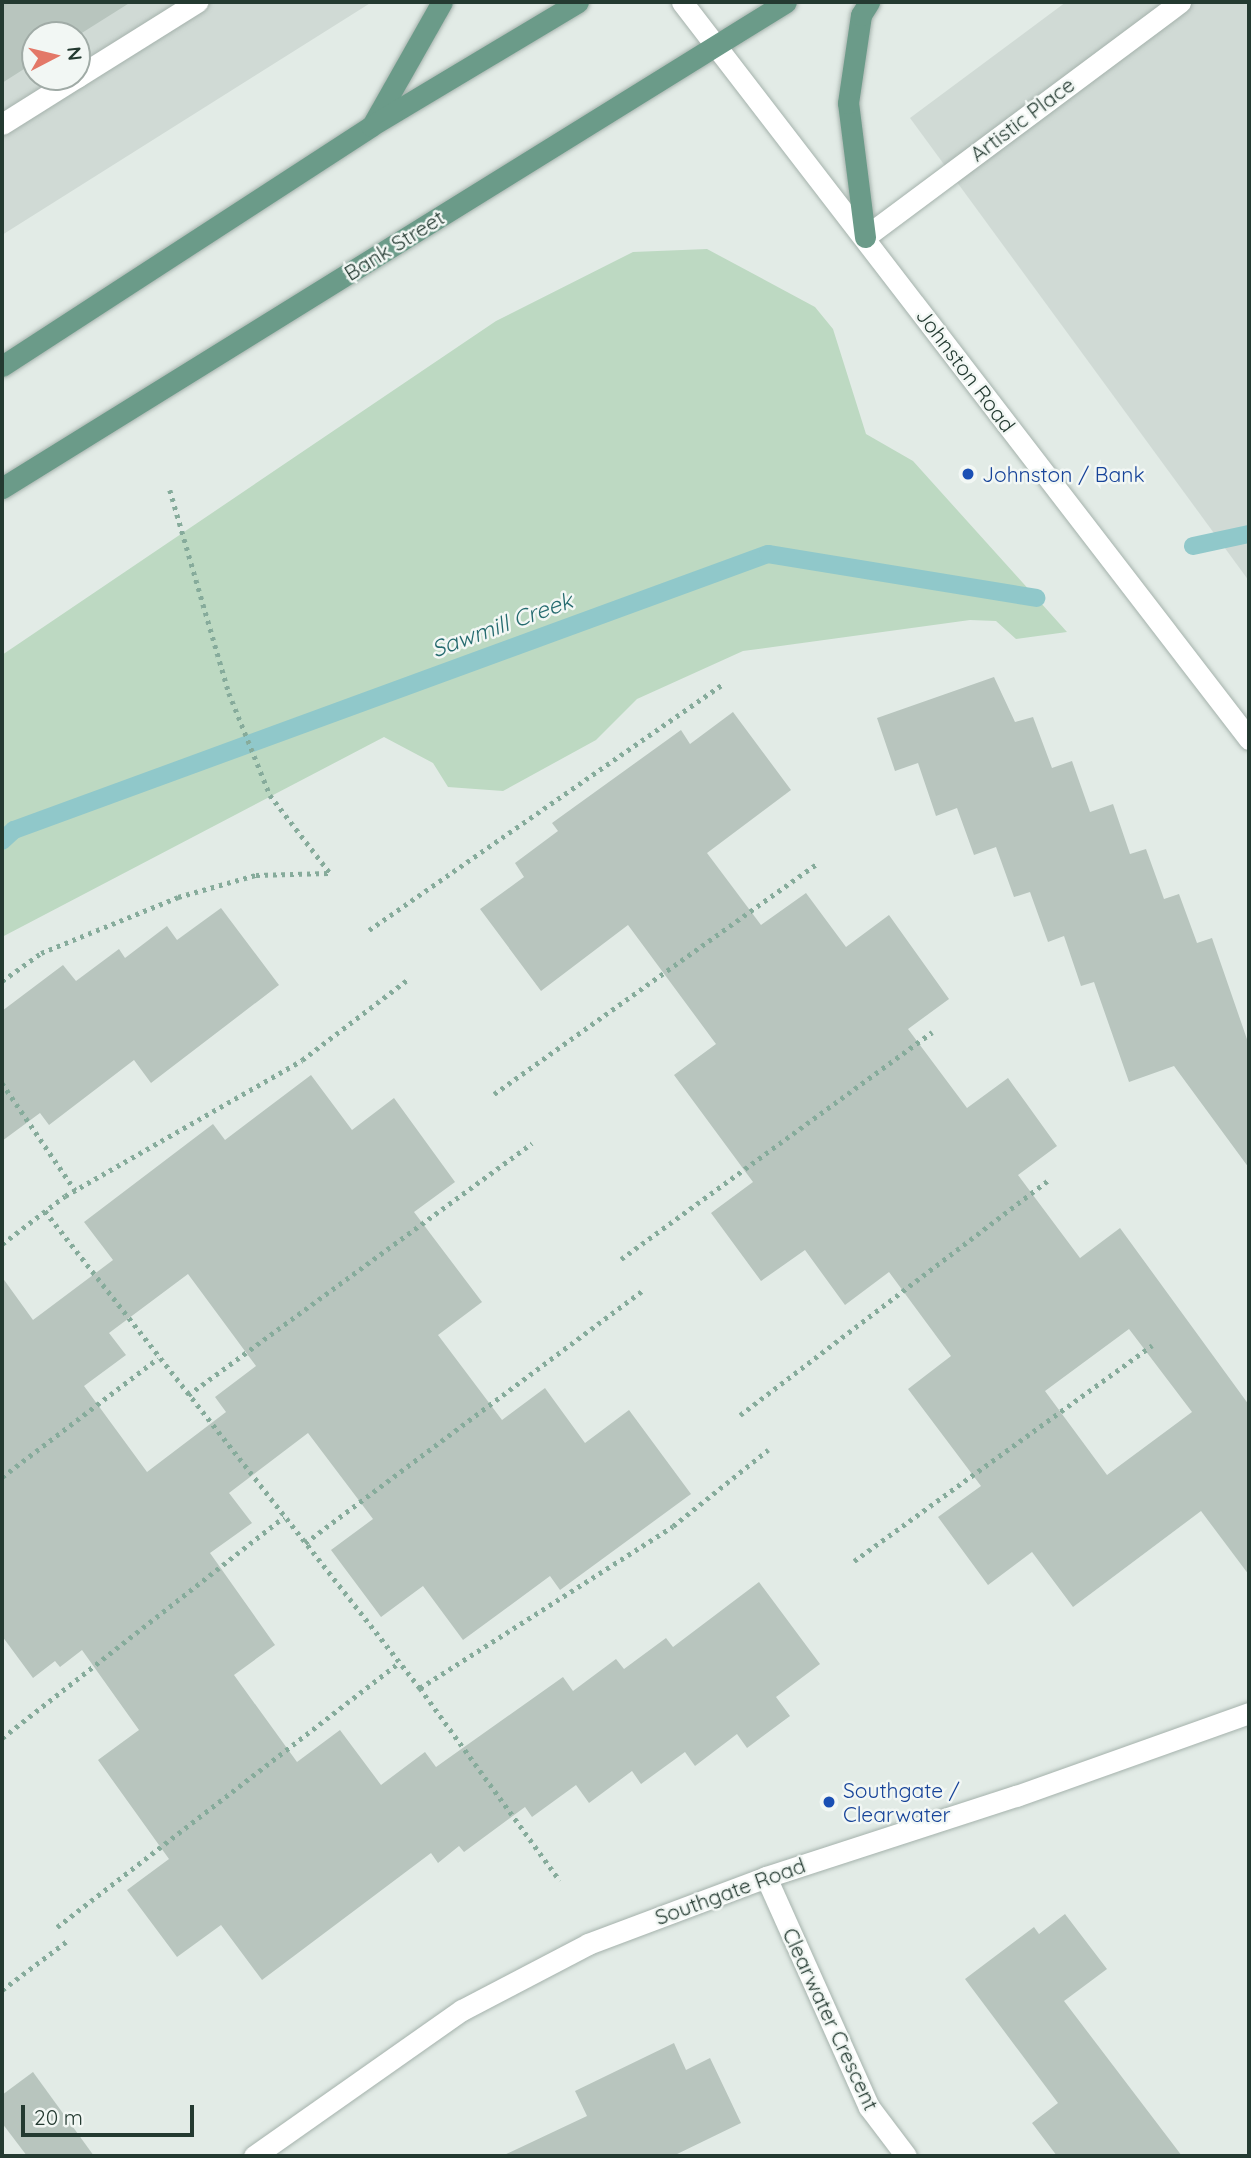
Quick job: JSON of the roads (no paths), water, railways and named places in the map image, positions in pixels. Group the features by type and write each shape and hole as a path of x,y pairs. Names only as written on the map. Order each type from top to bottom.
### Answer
{"main road":[{"path":"371,126 442,2"},
{"path":"2,366 371,126 578,2"},
{"name":"Bank Street","path":"2,488 786,2"},
{"path":"865,237 848,103 861,15 869,2"}],"street":[{"path":"91,68 197,2"},
{"name":"Johnston Road","path":"682,2 1249,739"},
{"name":"Artistic Place","path":"865,237 1180,2"},
{"path":"2,124 55,91"},
{"name":"Southgate Road","path":"254,2156 462,2010 588,1944 766,1877 1000,1802 1249,1713"},
{"name":"Clearwater Crescent","path":"766,1877 869,2107 906,2156"}],"waterway":[{"name":"Sawmill Creek","path":"1193,546 1249,534"},
{"name":"Sawmill Creek","path":"2,841 14,830 768,554 1036,598"}],"place":[{"name":"Johnston / Bank","path":"968,474"},
{"name":"Southgate / Clearwater","path":"829,1802"}]}
